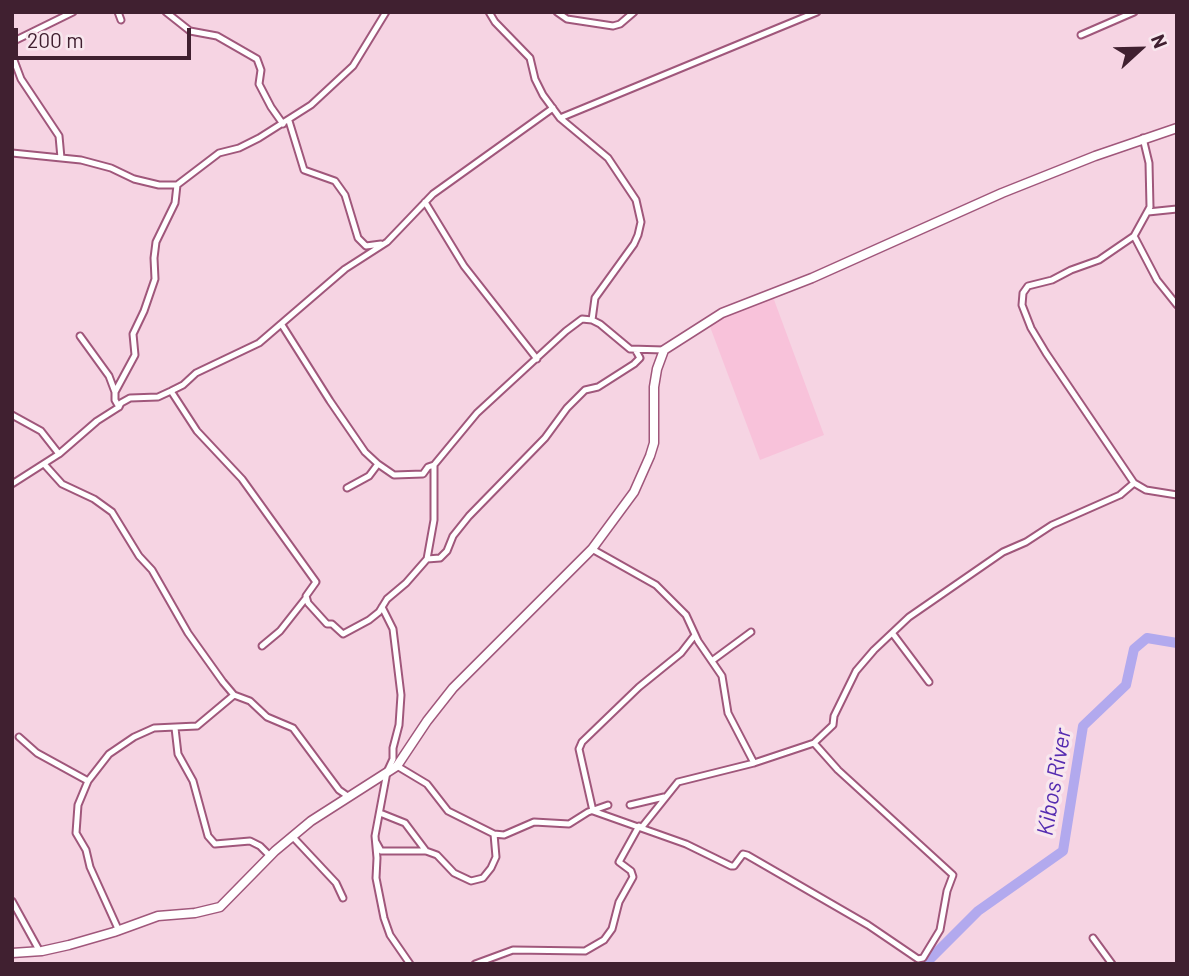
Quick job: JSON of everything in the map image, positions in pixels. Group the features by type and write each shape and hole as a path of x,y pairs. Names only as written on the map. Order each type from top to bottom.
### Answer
{"main road":[{"path":"12,953 69,945 119,931 158,916 195,913 220,907 292,836 397,766 453,688 592,549 634,492 654,443 654,387 664,350 722,313 812,278 1002,193 1143,138 1177,128"}],"street":[{"path":"12,42 73,12"},
{"path":"118,12 121,20"},
{"path":"166,12 190,32 217,36 257,59 261,70 259,84 271,107 286,122 304,170 335,181 340,186 358,238 363,243 375,246 384,244"},
{"path":"12,153 99,164 134,179 177,186 219,153 239,148 311,105 353,66 386,12"},
{"path":"489,12 495,22 530,58 535,79 560,118 608,158 630,191 640,215 640,228 634,244 595,298 592,320"},
{"path":"557,12 567,19 613,26 620,24 634,12"},
{"path":"560,118 801,15 817,12"},
{"path":"1081,35 1134,12"},
{"path":"12,55 22,79 59,136 61,159"},
{"path":"12,484 59,454 97,421 119,407 121,402 130,398 158,397 183,385 196,373 249,349 282,325 345,269 384,244 433,194 553,108"},
{"path":"1143,138 1149,163 1150,192 1148,212 1134,236 1099,260 1052,280 1028,286 1021,298 1031,328 1046,353 1134,484 1146,490 1177,495"},
{"path":"115,392 135,355 133,334 155,279 156,242 175,203 177,186"},
{"path":"425,202 464,266 537,359"},
{"path":"1148,212 1177,209"},
{"path":"1134,236 1157,280 1177,305"},
{"path":"282,325 365,452 394,475 423,474 428,467 434,465 477,412 577,322 592,320 623,345 636,351 664,350"},
{"path":"80,335 109,376 119,407"},
{"path":"427,559 440,558 469,516 540,443 576,399 585,390 598,387 634,364 640,358 636,351"},
{"path":"171,391 197,431 242,479 316,582 280,631 262,646"},
{"path":"12,415 41,431 59,454"},
{"path":"44,464 62,484 94,499 112,512 139,556 152,570 188,633 233,695 250,701 267,717 293,728 339,790 349,797"},
{"path":"346,488 369,476 378,464"},
{"path":"306,598 327,624 332,624 343,634 369,620 407,583 427,559 434,520 434,465"},
{"path":"475,964 513,950 585,951 604,940 612,929 619,902 633,877 631,871 618,862 640,826 682,780 754,763 814,743 833,725 834,716 856,671 874,650 909,618 1003,552 1026,542 1052,525 1120,495 1134,484"},
{"path":"592,549 640,575 666,593 686,615 695,635 722,676 725,700 733,726 754,763"},
{"path":"382,607 393,629 401,695 393,760 387,772 375,841 376,878 390,935 410,964"},
{"path":"713,660 751,632"},
{"path":"893,634 929,682"},
{"path":"593,811 579,749 582,742 639,687 681,653 695,635"},
{"path":"119,931 76,832 78,805 88,780 109,754 134,737 154,728 175,728 202,723 233,695"},
{"path":"175,728 178,754 193,781 208,836 215,844 250,841 270,856"},
{"path":"19,737 37,753 88,780"},
{"path":"593,811 686,844 731,866 734,866 743,854 747,855 922,959 940,930 953,874 838,770 814,743"},
{"path":"397,766 427,784 448,811 494,834 504,835 534,822 569,824 608,805"},
{"path":"630,805 664,797"},
{"path":"380,813 405,823 426,851"},
{"path":"375,841 381,851 426,851 437,855 461,878 471,881 487,874 496,857 494,834"},
{"path":"292,836 336,883 343,898"},
{"path":"12,901 39,950"},
{"path":"1093,938 1112,964"}],"shaded area":[{"path":"773,297 824,435 760,460 709,324"}],"waterway":[{"name":"Kibos River","path":"925,964 978,911 1063,851 1083,726 1126,685 1134,649 1147,638 1177,643"}]}
